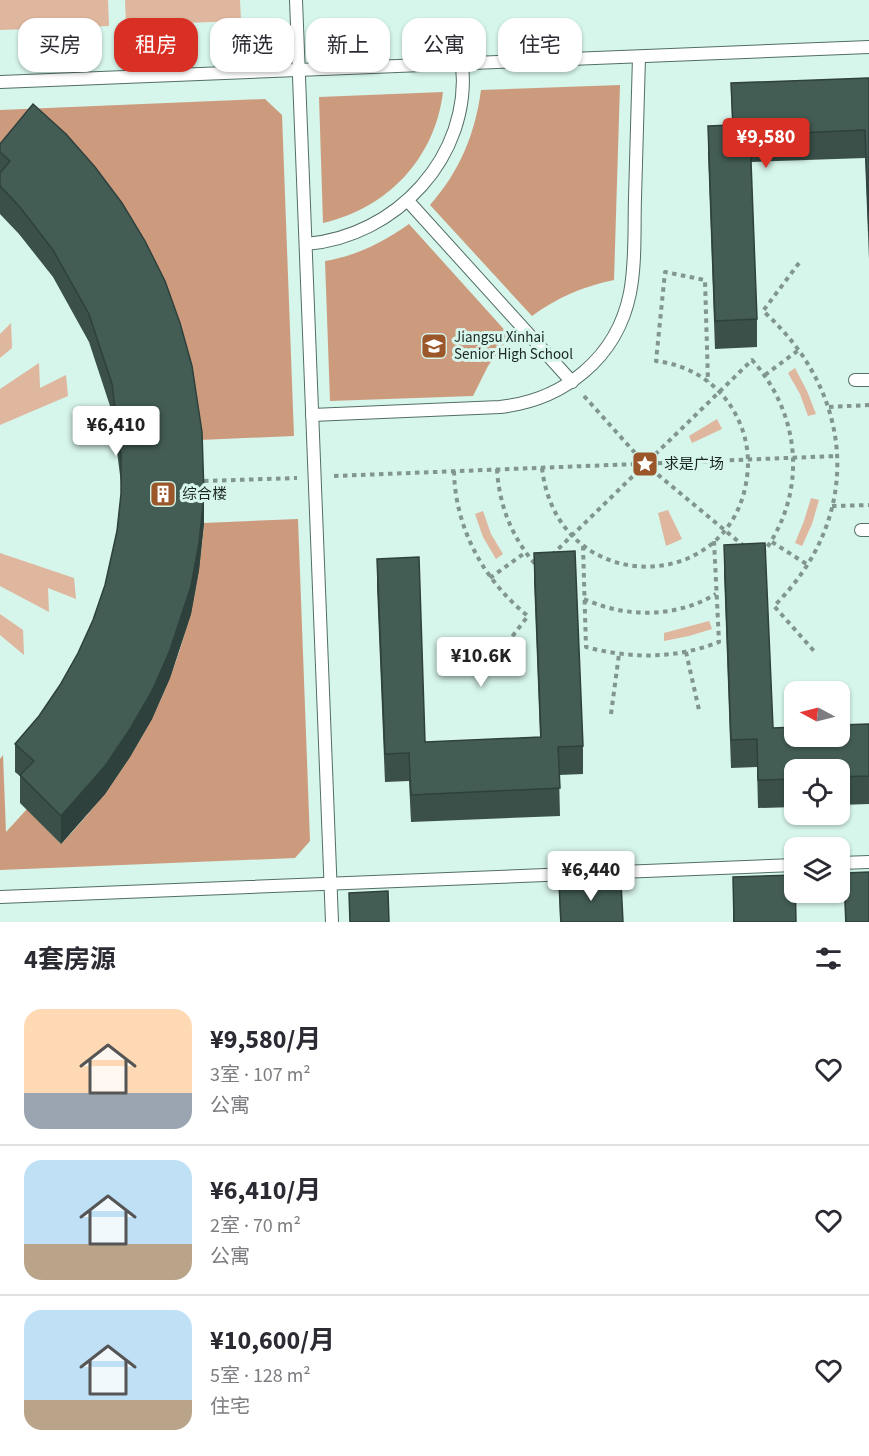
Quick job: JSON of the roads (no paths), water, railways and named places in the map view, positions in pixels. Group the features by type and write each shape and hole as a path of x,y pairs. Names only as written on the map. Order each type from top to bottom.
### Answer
{"lane":[{"path":"296,0 332,922"},
{"path":"486,63 869,47"},
{"path":"312,415 510,406 538,400 572,382 595,362 613,338 622,321 633,273 639,57"},
{"path":"0,82 402,66"},
{"path":"306,244 337,240 380,222 408,201 424,184 438,165 453,134 461,100 462,72"},
{"path":"408,201 572,382"},
{"path":"855,380 869,380"},
{"path":"850,863 869,862"},
{"path":"0,897 784,865"}],"place":[{"name":"Jiangsu Xinhai Senior High School","path":"434,346"},
{"name":"求是广场","path":"645,464"},
{"name":"综合楼","path":"163,494"}]}
